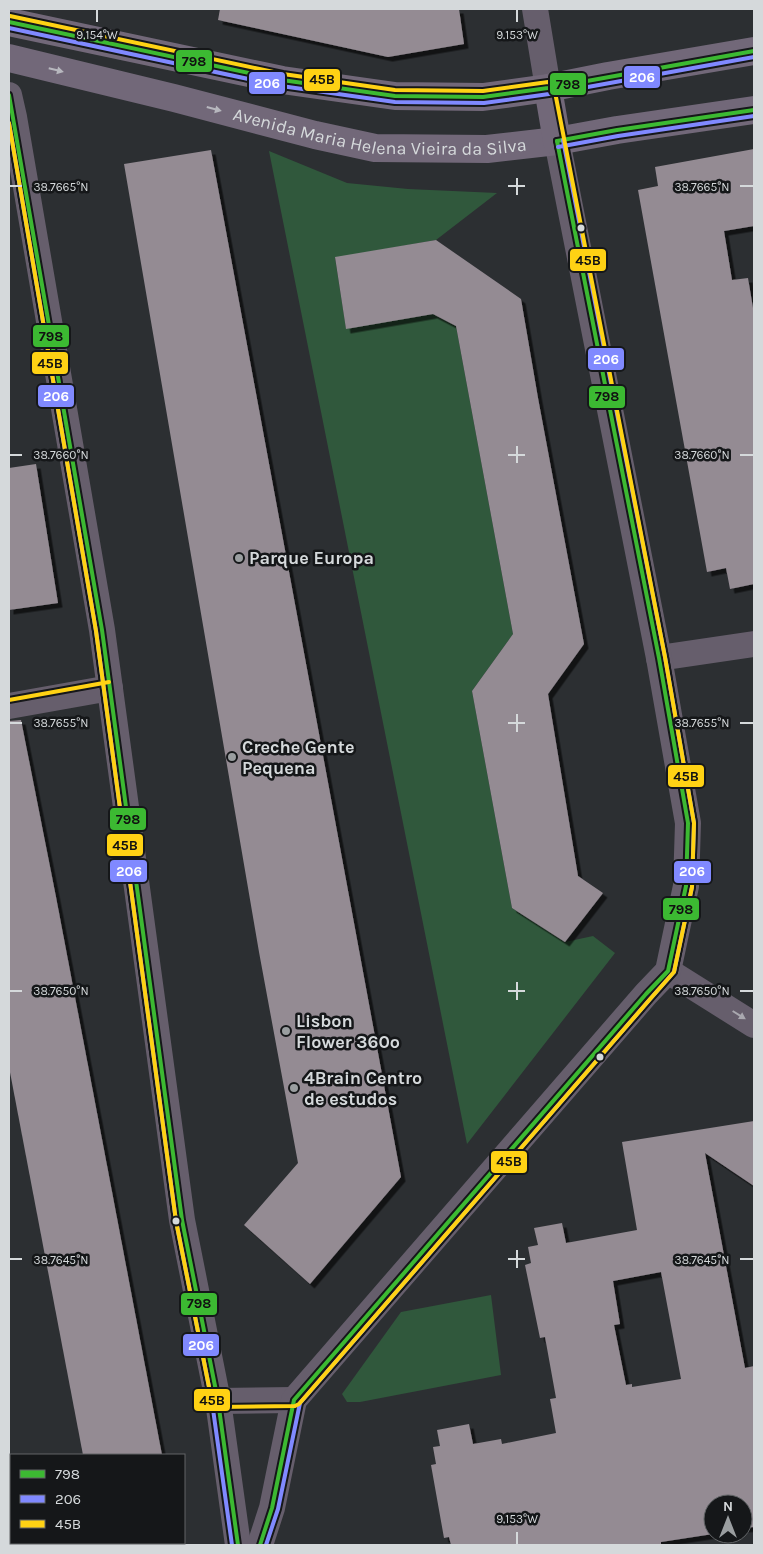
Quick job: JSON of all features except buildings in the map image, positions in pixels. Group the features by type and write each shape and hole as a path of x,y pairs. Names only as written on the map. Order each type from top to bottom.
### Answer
{"street":[{"path":"260,1545 272,1508 294,1400 668,971 686,886 688,823 659,658 557,141 535,9"},
{"name":"Avenida Maria Helena Vieira da Silva","path":"9,22 282,80 395,96 483,97 548,88 754,51"},
{"name":"Avenida Maria Helena Vieira da Silva","path":"9,58 375,148 487,149 557,141 617,130 754,110"},
{"path":"9,95 100,620 182,1220 218,1401 238,1545"},
{"path":"659,658 754,644"},
{"path":"9,706 110,688"},
{"path":"668,971 754,1025"},
{"path":"218,1401 294,1400"}],"green space":[{"path":"269,151 347,183 408,189 497,193 436,240 335,258 346,328 433,314 456,326 513,634 472,691 512,908 565,942 593,936 615,953 467,1144"},
{"path":"491,1295 501,1375 360,1402 347,1402 342,1394 401,1312"}],"transit line":[{"name":"45B","path":"9,123 96,631 176,1221 212,1402 217,1407 295,1406 299,1404 674,972 692,887 694,823 665,657 554,87 552,83 548,82 483,91 395,90 283,74 10,16"},
{"name":"798","path":"9,22 282,80 395,96 483,97 548,88 754,51"},
{"name":"206","path":"9,28 281,86 395,102 484,103 549,94 754,57"},
{"name":"798","path":"9,95 102,630 182,1220 218,1401 238,1545"},
{"name":"798","path":"557,141 617,130 754,110"},
{"name":"206","path":"558,147 754,116"},
{"name":"206","path":"9,123 96,631 176,1221 212,1402 232,1545"},
{"name":"206","path":"266,1545 278,1509 300,1403 674,972 692,887 694,823 665,657 563,140"},
{"name":"798","path":"260,1545 272,1508 294,1400 668,971 686,886 688,823 659,658 557,141"},
{"name":"45B","path":"9,700 109,682"}],"place":[{"name":"Parque Europa","path":"239,558"},
{"name":"Creche Gente Pequena","path":"232,757"},
{"name":"Lisbon Flower 360º","path":"286,1031"},
{"name":"4Brain Centro de estudos","path":"294,1088"}]}
